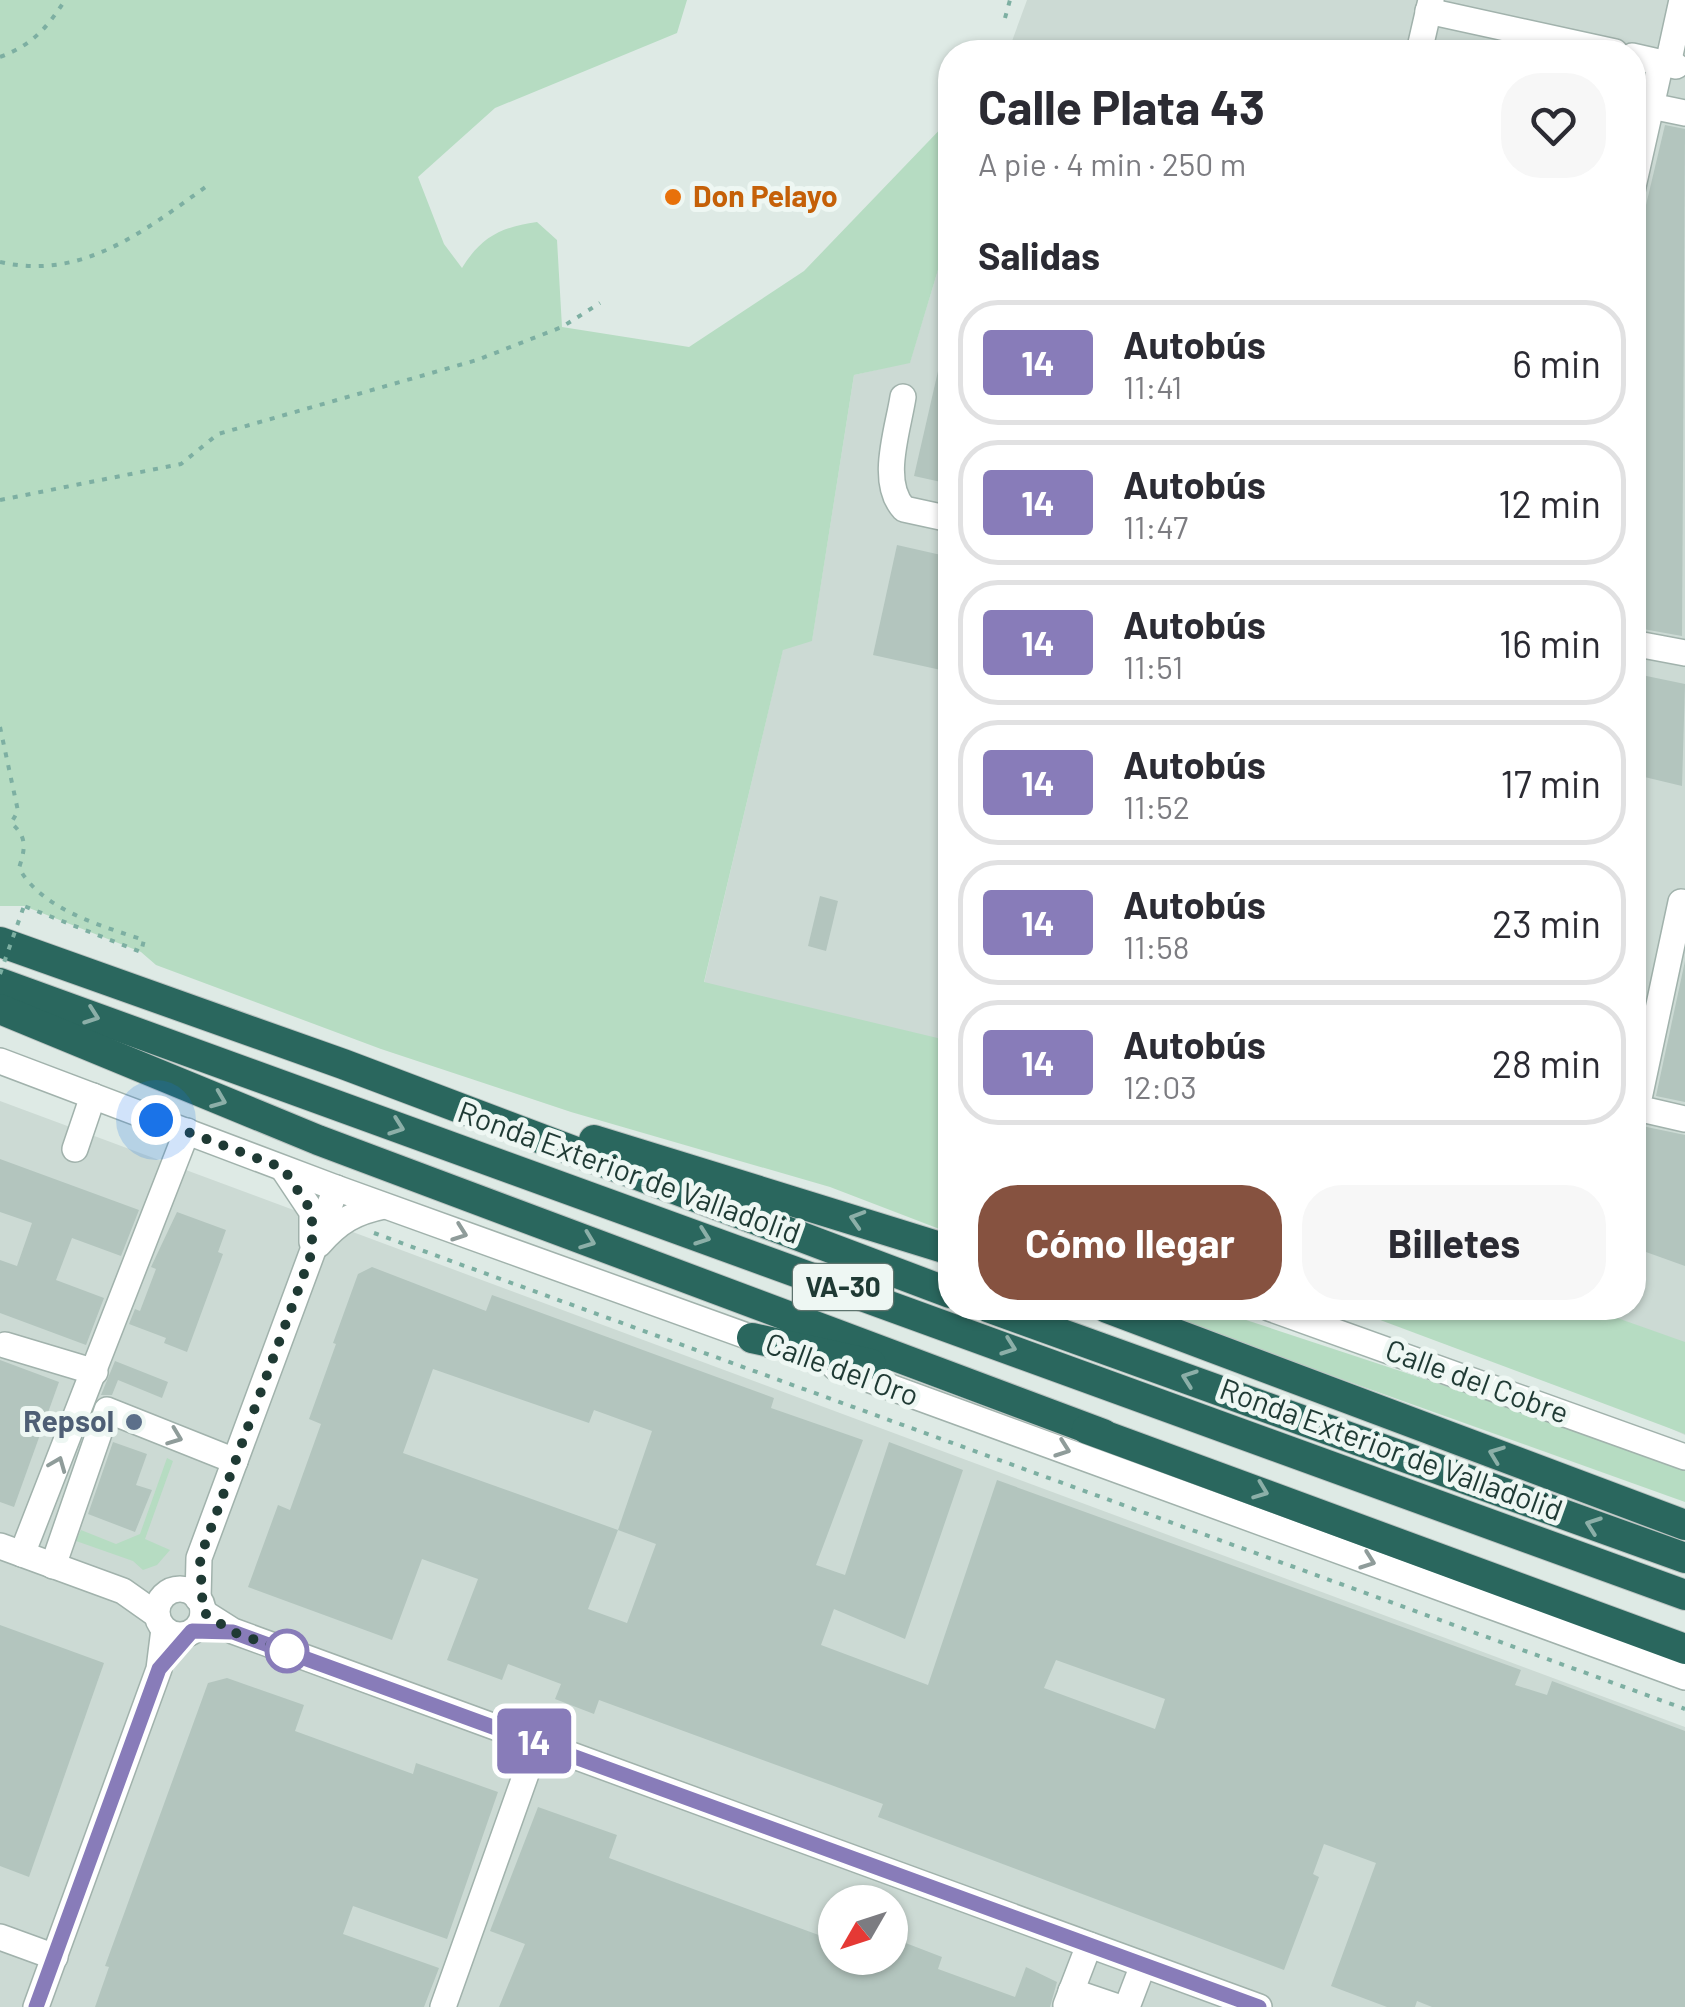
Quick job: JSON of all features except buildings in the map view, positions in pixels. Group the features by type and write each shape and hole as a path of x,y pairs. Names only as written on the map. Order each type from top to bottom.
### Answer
{"highway":[{"name":"Ronda Exterior de Valladolid","path":"0,942 342,1064 938,1288"},
{"name":"Ronda Exterior de Valladolid","path":"0,983 1685,1595"},
{"path":"0,1009 318,1140 1685,1649"},
{"path":"342,1064 938,1246"},
{"name":"Ronda Exterior de Valladolid","path":"1023,1320 1685,1558"},
{"path":"1139,1320 1685,1525"},
{"path":"752,1338 915,1375 1103,1434"}],"street":[{"path":"1646,128 1651,106 1671,64 1682,0"},
{"path":"1422,40 1430,6 1567,40"},
{"path":"1646,59 1671,64"},
{"path":"1651,106 1685,113"},
{"path":"903,397 892,469 894,495 904,509 938,516"},
{"path":"1646,645 1685,653"},
{"path":"1685,885 1685,894"},
{"path":"1646,1062 1681,902 1685,903"},
{"name":"Calle del Oro","path":"0,1061 384,1206 1685,1677"},
{"path":"75,1149 92,1096"},
{"path":"1646,1110 1685,1119"},
{"path":"187,1131 95,1372 11,1550 1259,2007"},
{"path":"283,1168 312,1212 312,1252"},
{"path":"36,2007 336,1188"},
{"path":"312,1252 335,1226 357,1212 384,1206"},
{"name":"Calle del Cobre","path":"1303,1320 1685,1457"},
{"path":"5,1345 95,1372"},
{"path":"53,1566 107,1410 236,1460"},
{"path":"443,2007 537,1742"},
{"path":"0,1937 55,1957"},
{"path":"1088,1944 1069,2002 1118,2007"},
{"path":"1128,2007 1143,1965"}],"path":[{"path":"0,57 26,48 48,27 66,0"},
{"path":"1006,18 1010,0"},
{"path":"0,262 18,266 90,261 146,230 207,186"},
{"path":"0,500 181,464 218,434 476,360 562,327 600,303"},
{"path":"0,727 18,811 12,823 26,847 20,868 28,883 83,919 144,940 142,952 24,906 0,974"},
{"path":"369,1231 1685,1710"}],"shaded area":[{"path":"1027,0 1685,0 1685,1435 1435,1320 1646,1320 1646,40 1012,40"},
{"path":"938,270 938,1090 704,983 783,649 812,640 854,375 910,362"},
{"path":"0,1101 1685,1727 1685,2007 0,2007"}],"green space":[{"path":"0,0 687,0 677,33 495,108 418,177 444,244 462,268 493,235 537,222 557,240 562,327 689,347 804,271 938,131 938,270 910,363 854,375 812,641 783,650 704,982 938,1038 938,1228 830,1187 571,1112 381,1049 156,965 141,952 24,906 0,906"},
{"path":"1177,1320 1246,1320 1685,1465 1685,1502"},
{"path":"1380,1320 1623,1320 1685,1342 1685,1434"},
{"path":"167,1458 173,1461 145,1539 170,1550 157,1565 143,1570 133,1561 76,1541 81,1530 116,1544 140,1534"}],"bus line":[{"name":"14","path":"36,2007 159,1669 192,1631 233,1632 1259,2007"}],"place":[{"name":"Don Pelayo","path":"673,197"},
{"name":"Repsol","path":"134,1422"}],"route":[{"path":"156,1120 283,1168 312,1212 312,1252 200,1558 198,1598 203,1612 233,1632 287,1651"}]}
